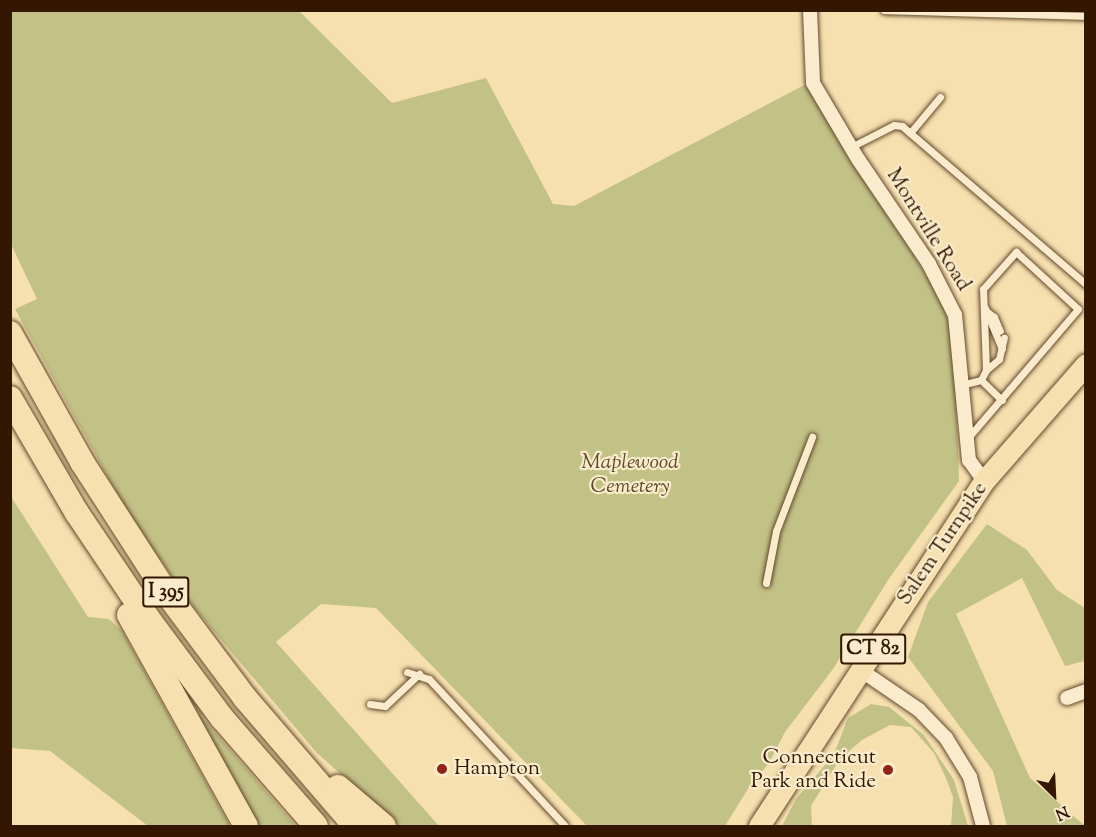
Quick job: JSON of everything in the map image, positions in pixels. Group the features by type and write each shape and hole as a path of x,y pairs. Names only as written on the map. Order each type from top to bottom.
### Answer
{"highway":[{"name":"I 395","path":"10,333 77,455 141,556 208,650 279,739 355,826"},
{"name":"I 395","path":"10,398 104,555 201,690 316,826"},
{"path":"104,555 125,608 246,826"},
{"path":"279,739 309,759 384,826"}],"main road":[{"name":"Salem Turnpike","path":"759,826 859,669 984,481 1086,363"}],"street":[{"name":"Montville Road","path":"810,10 813,83 851,147 946,292 958,327 965,441 969,460 984,481"},
{"path":"859,669 919,710 946,738 970,777 983,826"},
{"path":"1067,698 1086,691"}],"lane":[{"path":"884,10 1086,16"},
{"path":"910,133 940,97"},
{"path":"851,147 894,125 910,133 1086,284"},
{"path":"965,441 1078,309 1016,252 983,289 986,369 981,380"},
{"path":"983,303 1002,349"},
{"path":"986,312 994,317 1002,335 999,359 986,369"},
{"path":"961,385 981,380"},
{"path":"981,380 1002,400"},
{"path":"766,583 779,521 812,436"},
{"path":"406,672 419,674 429,679 565,826"},
{"path":"370,704 385,706 419,674"}],"green space":[{"name":"Maplewood Cemetery","path":"11,11 299,11 392,103 486,78 553,204 574,206 808,83 942,301 954,341 959,481 888,580 833,669 785,732 769,763 749,787 725,826 587,826 376,608 321,604 276,642 439,826 399,826 317,753 196,610 130,517 15,309 37,299 11,244"},
{"path":"10,495 88,617 109,619 122,631 230,826 148,826 50,751 11,748"},
{"path":"987,524 1027,550 1057,590 1085,608 1085,661 1065,666 1022,578 956,614 1030,778 1085,826 1007,826 993,771 908,657 928,602"},
{"path":"871,704 889,707 924,735 954,780 968,826 951,826 953,797 946,778 934,753 911,727 890,725 862,740 840,759 834,754 848,718"},
{"path":"195,711 206,722 296,826 253,826"},
{"path":"831,758 838,762 811,806 812,826 782,826 796,799"}],"place":[{"name":"Hampton","path":"442,769"},
{"name":"Connecticut Park and Ride","path":"888,770"}]}
